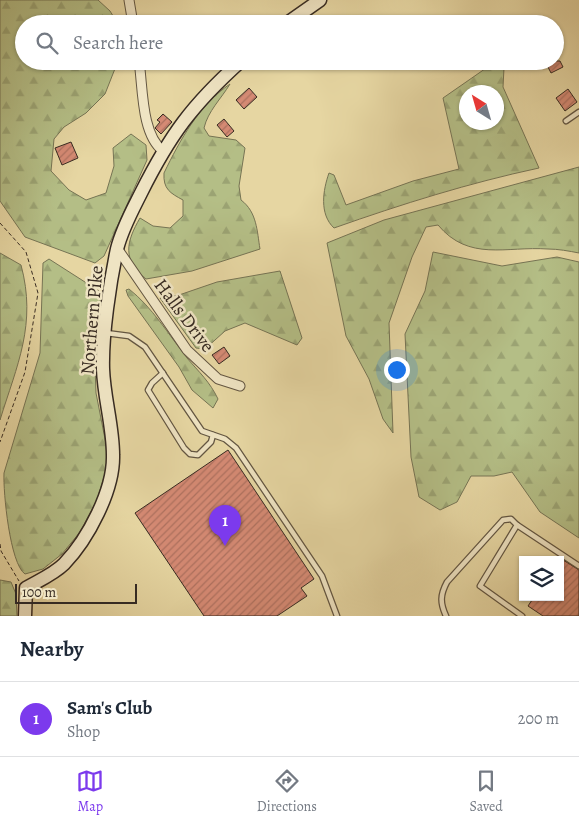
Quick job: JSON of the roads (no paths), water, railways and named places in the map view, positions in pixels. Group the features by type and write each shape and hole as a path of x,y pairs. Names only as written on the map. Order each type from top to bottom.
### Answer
{"street":[{"path":"129,0 132,15"},
{"path":"299,15 320,0"},
{"path":"140,70 147,127 154,142 163,151"},
{"name":"Northern Pike","path":"25,616 26,588 62,565 75,551 94,519 107,489 113,456 103,375 106,333 117,248 125,224 163,151 200,98 231,70"},
{"name":"Halls Drive","path":"117,248 187,350 218,379 240,386"}],"lane":[{"path":"566,121 579,112"},
{"path":"106,333 120,333 137,340 163,373 202,431 225,439 236,448 322,576 337,616"},
{"path":"163,373 152,383 148,390 184,448 190,454 198,455 211,442 213,435"},
{"path":"446,616 440,604 441,593 447,582 503,520 511,518 517,525 579,566"},
{"path":"517,525 480,586 522,616"}],"place":[{"name":"Sam's Club","path":"225,546"}]}
